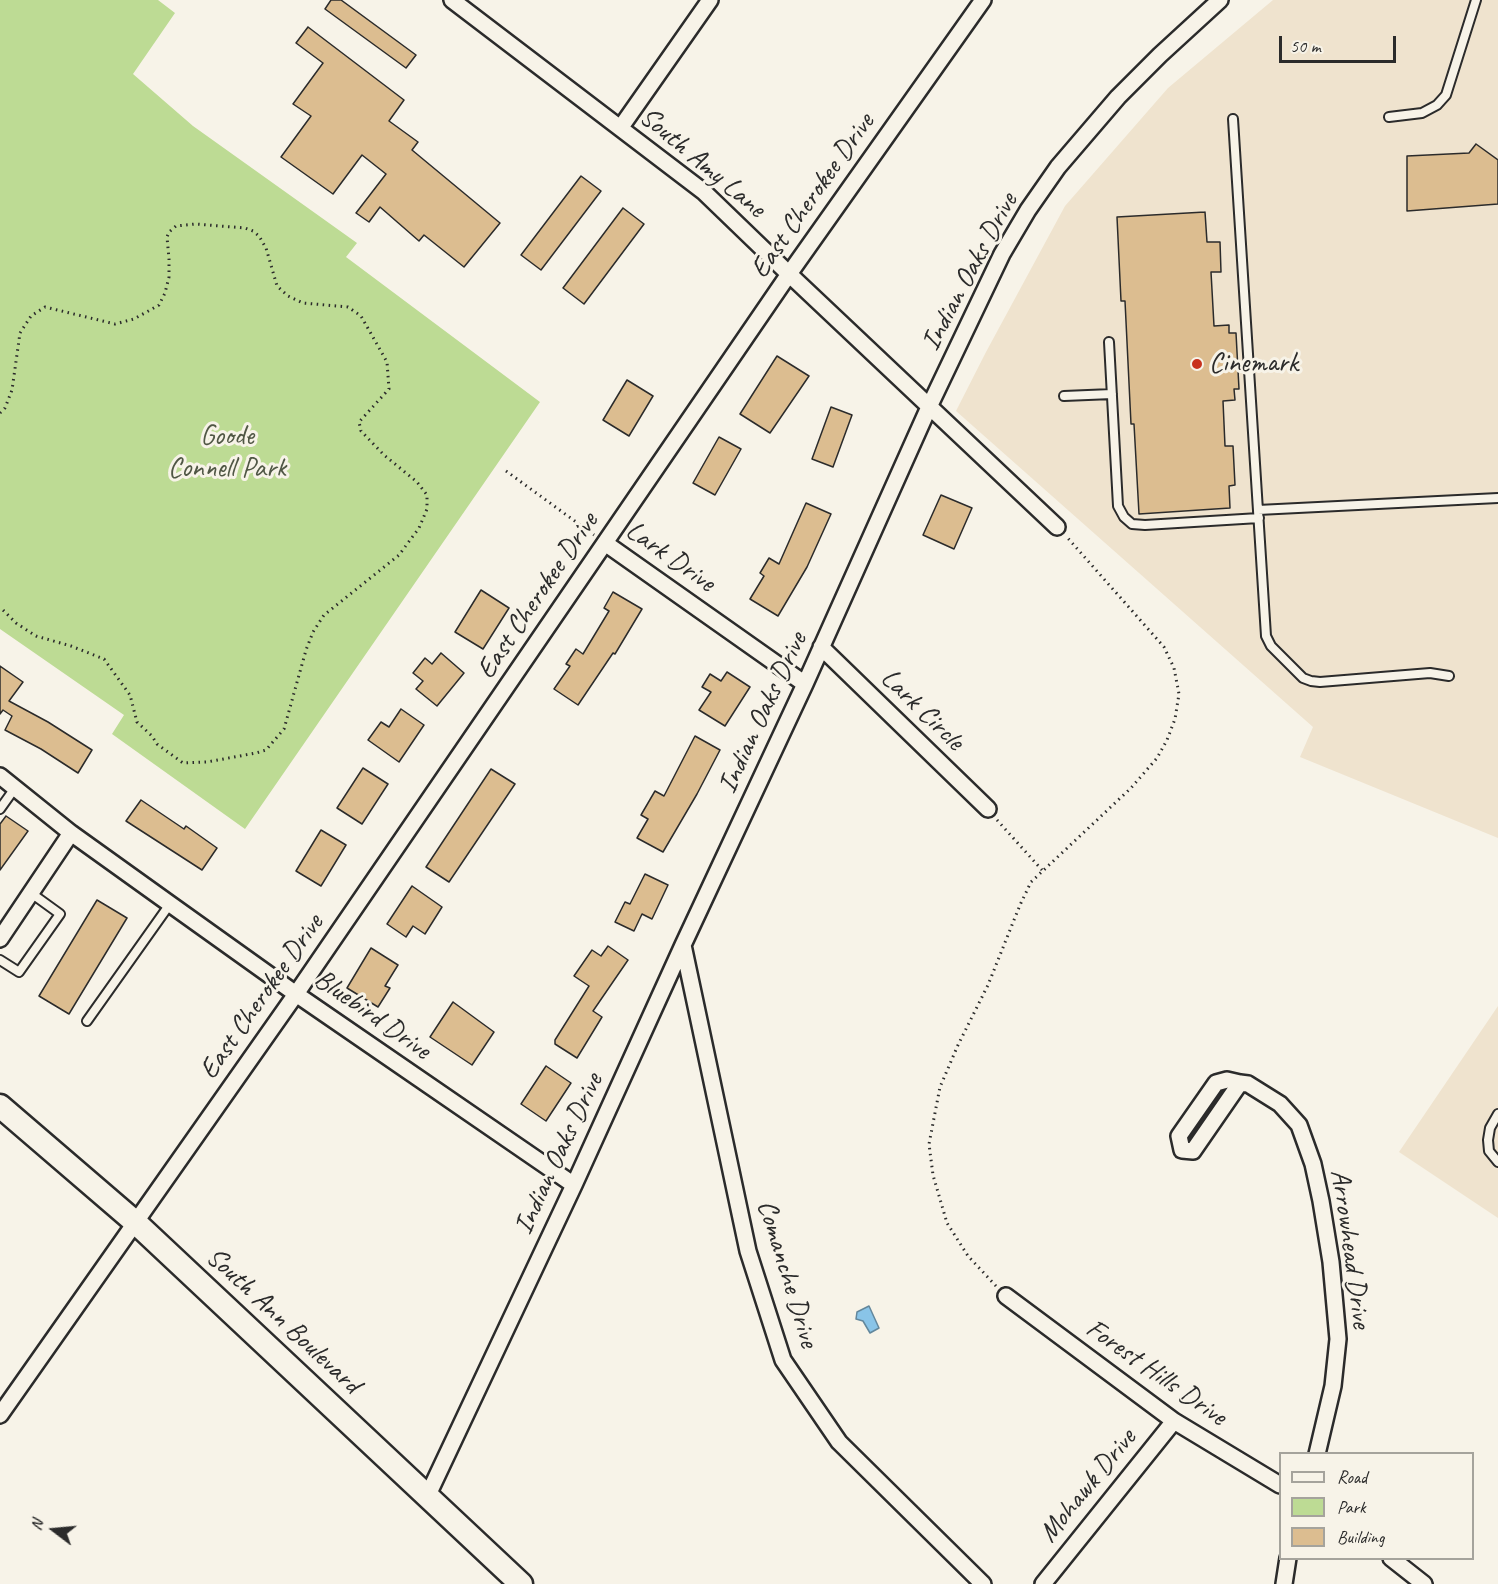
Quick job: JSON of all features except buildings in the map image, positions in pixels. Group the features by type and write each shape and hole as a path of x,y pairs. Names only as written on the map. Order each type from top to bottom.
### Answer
{"street":[{"path":"621,127 710,0"},
{"name":"East Cherokee Drive","path":"0,1415 297,994 789,274 983,0"},
{"name":"Indian Oaks Drive","path":"427,1497 574,1185 805,684 929,407 1002,254 1028,210 1058,167 1118,97 1220,0"},
{"name":"South Amy Lane","path":"459,2 704,192 929,407"},
{"path":"929,407 1057,527"},
{"name":"Lark Drive","path":"605,543 805,684"},
{"name":"Lark Circle","path":"821,647 988,809"},
{"name":"Bluebird Drive","path":"0,776 71,833 170,904 574,1185"},
{"path":"0,939 71,833"},
{"name":"Comanche Drive","path":"683,945 748,1251 783,1360 839,1442 983,1584"},
{"path":"1227,1080 1240,1083 1193,1150 1182,1150 1179,1136 1216,1083 1227,1080"},
{"name":"Arrowhead Drive","path":"1240,1083 1248,1084 1280,1104 1299,1125 1313,1164 1321,1202 1331,1262 1338,1339 1334,1386 1318,1452"},
{"name":"South Ann Boulevard","path":"0,1106 135,1222 521,1584"},
{"name":"Forest Hills Drive","path":"1006,1296 1174,1421 1279,1484"},
{"name":"Mohawk Drive","path":"1043,1584 1174,1421"},
{"path":"1284,1584 1288,1560"},
{"path":"1394,1560 1424,1584"}],"lane":[{"path":"1389,117 1422,113 1437,105 1446,95 1476,0"},
{"path":"1233,119 1266,636 1271,646 1303,678 1320,682 1430,673 1449,676"},
{"path":"1109,342 1118,506 1124,517 1132,524 1145,525 1258,514 1498,498"},
{"path":"1064,396 1112,394"},
{"path":"0,809 15,788"},
{"path":"0,960 19,972 60,914 30,893"},
{"path":"87,1021 170,904"},
{"path":"1498,1114 1490,1128 1488,1140 1489,1151 1498,1162"}],"path":[{"path":"0,413 5,408 12,390 20,333 30,316 45,307 115,324 134,319 159,305 165,293 170,259 167,237 176,226 195,224 244,228 259,236 266,248 277,286 288,296 303,303 348,307 361,316 387,362 389,389 359,422 361,431 384,455 417,482 427,495 428,509 419,528 399,555 324,615 313,632 306,650 284,729 266,750 231,758 183,763 158,744 137,722 130,695 104,659 36,636 16,623 0,608"},
{"name":"Lark Drive","path":"506,471 605,543"},
{"path":"1006,1296 968,1256 948,1223 933,1175 929,1144 940,1087 988,985 1031,882 1131,788 1157,758 1175,719 1179,694 1174,668 1164,647 1057,527"},
{"path":"988,809 1042,870"}],"shaded area":[{"path":"1273,0 1498,0 1498,838 1300,757 1313,727 956,411 1065,206 1168,88"},
{"path":"1498,1006 1498,1218 1399,1152"}],"green space":[{"name":"Goode Connell Park","path":"0,0 158,0 175,13 133,74 193,126 357,243 346,257 540,402 245,829 112,734 124,715 0,629"}],"water":[{"path":"869,1306 879,1328 870,1333 863,1321 856,1319 857,1312"}],"place":[{"name":"Cinemark","path":"1197,364"}]}
